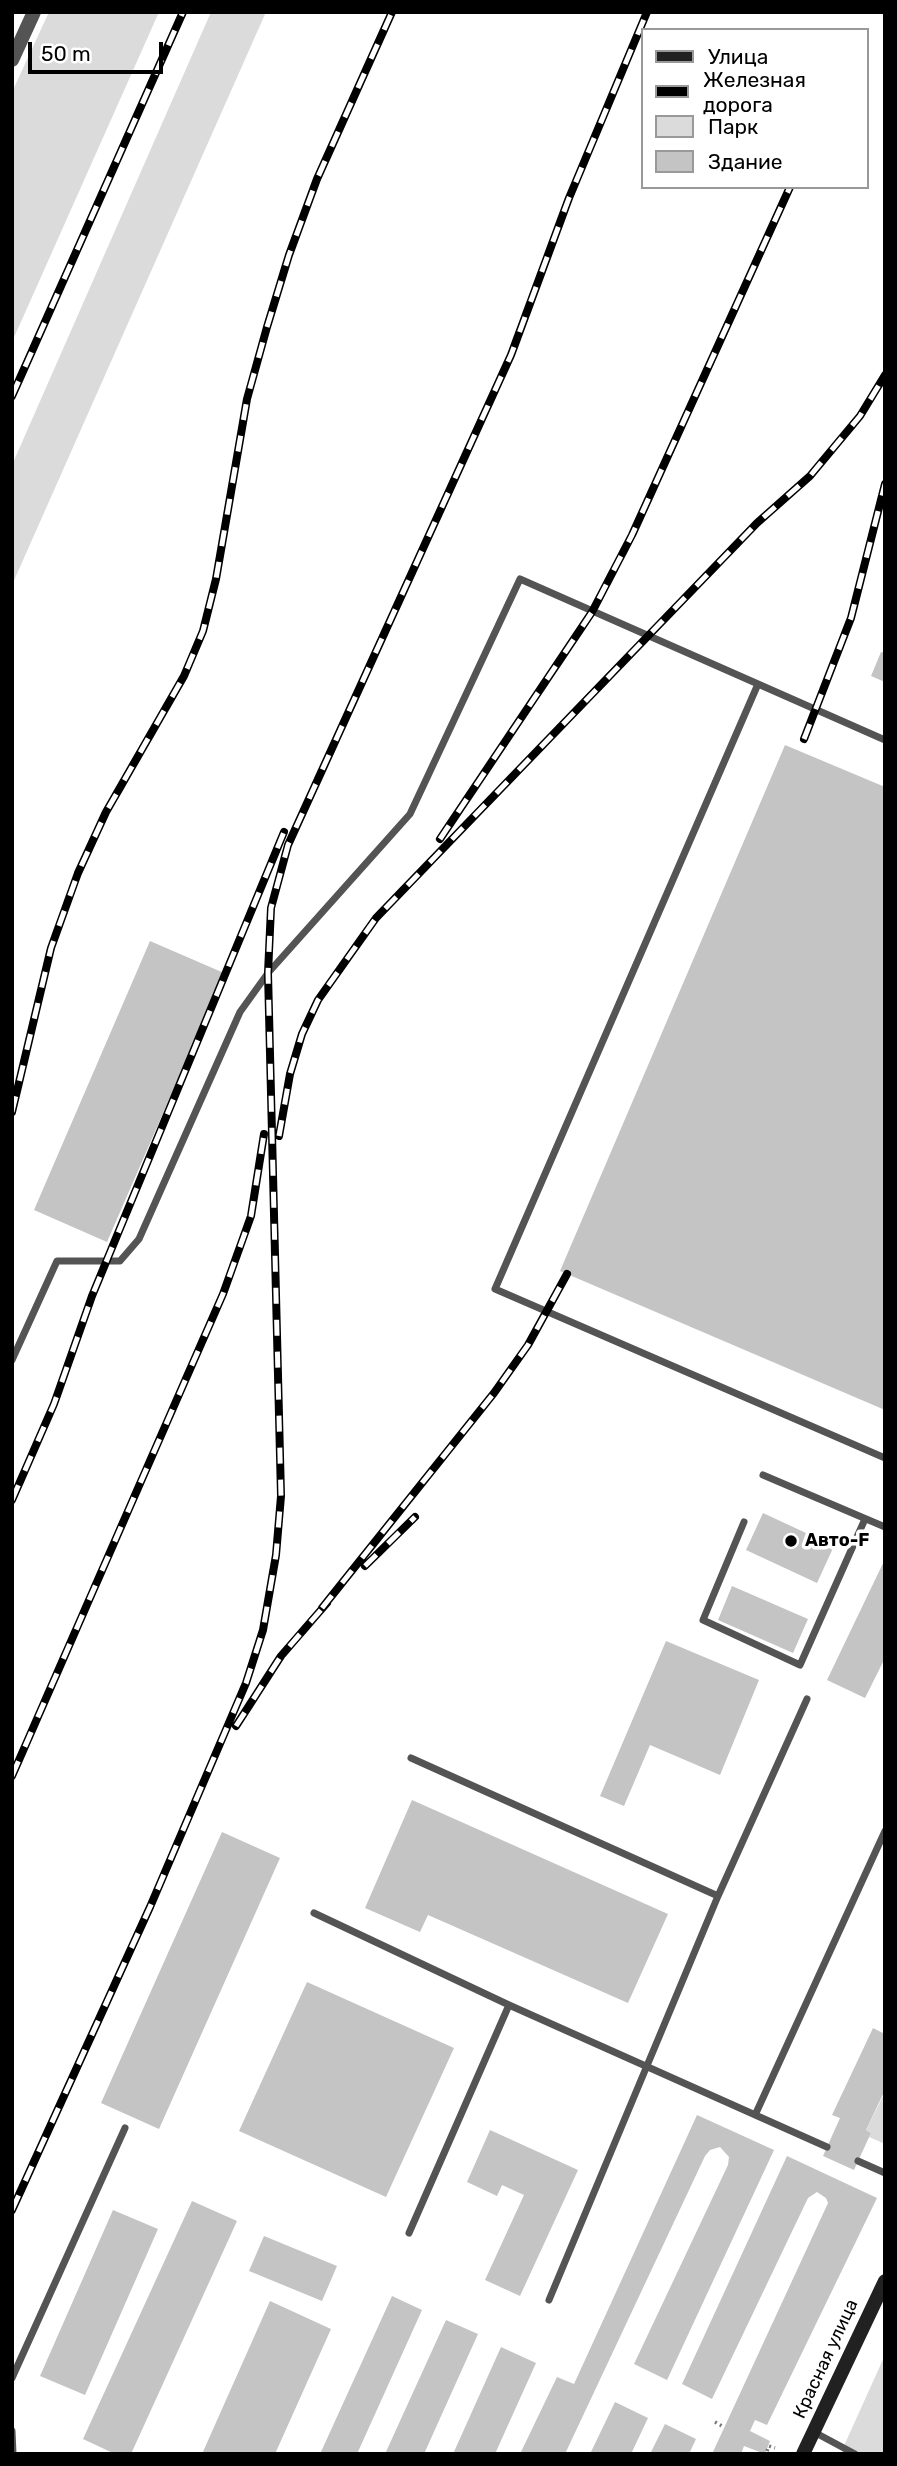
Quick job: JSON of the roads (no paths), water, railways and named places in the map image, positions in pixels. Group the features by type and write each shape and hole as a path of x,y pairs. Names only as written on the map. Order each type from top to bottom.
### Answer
{"main road":[{"name":"Красная улица","path":"803,2454 885,2281"}],"street":[{"path":"12,60 34,12"}],"lane":[{"path":"12,1360 57,1261 120,1261 139,1239 240,1012 268,973 410,814 520,579 885,740"},
{"path":"758,684 495,1289 885,1458"},
{"path":"762,1475 885,1527"},
{"path":"744,1522 703,1620 800,1665 865,1519"},
{"path":"549,2300 718,1896 807,1699"},
{"path":"411,1758 718,1896"},
{"path":"756,2113 885,1831"},
{"path":"314,1913 509,2005 827,2147"},
{"path":"409,2233 509,2005"},
{"path":"12,2378 125,2129"},
{"path":"859,2161 885,2173"},
{"path":"12,2431 13,2454"},
{"path":"813,2432 855,2454"}],"railway":[{"path":"12,396 183,12"},
{"path":"12,1112 51,948 78,873 106,812 184,676 203,631 216,579 247,399 267,327 289,255 317,179 392,12"},
{"path":"12,2210 150,1907 246,1683 263,1630 276,1555 281,1496 268,973 271,908 288,845 511,355 569,198 647,12"},
{"path":"440,839 592,612 632,535 789,189"},
{"path":"279,1136 290,1074 302,1034 318,1000 376,918 757,523 810,476 860,416 885,375"},
{"path":"804,739 851,618 885,484"},
{"path":"12,1500 54,1404 92,1296 284,832"},
{"path":"12,1776 223,1294 251,1216 264,1134"},
{"path":"322,1608 494,1393 528,1345 567,1274"},
{"path":"365,1566 415,1517"},
{"path":"236,1726 281,1656 327,1603"}],"place":[{"name":"Авто-F","path":"791,1541"}]}
